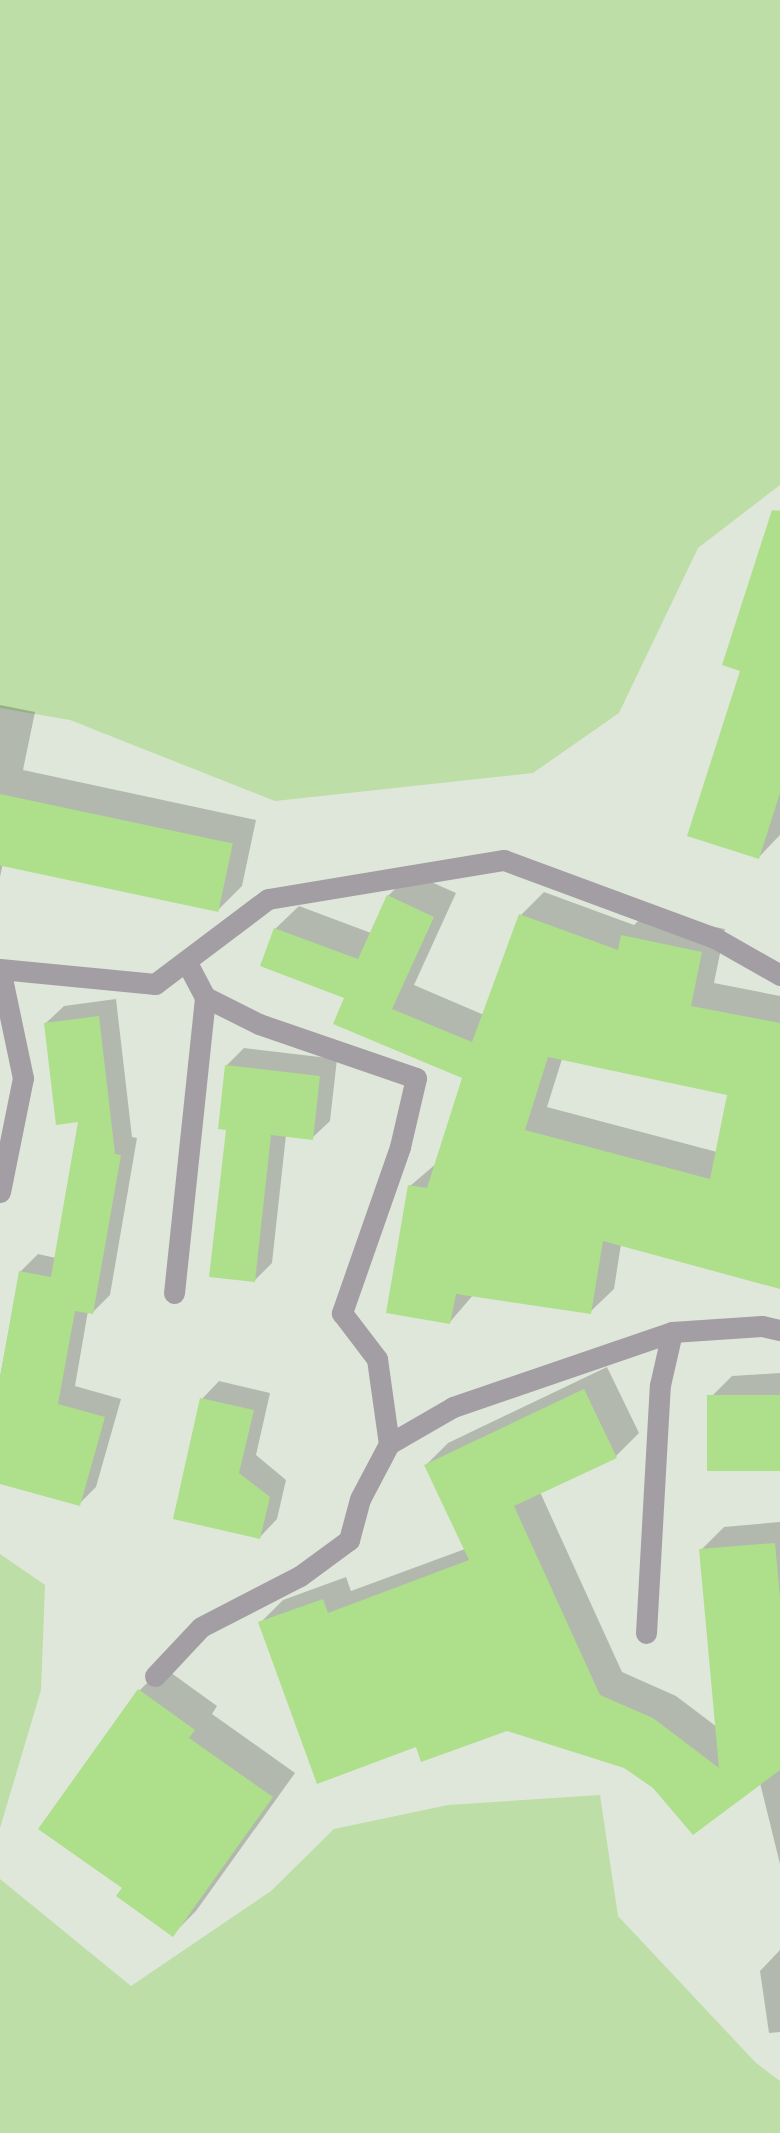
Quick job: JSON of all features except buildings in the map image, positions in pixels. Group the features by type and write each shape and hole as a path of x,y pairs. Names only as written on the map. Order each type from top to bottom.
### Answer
{"street":[{"path":"0,1192 23,1077 0,970 155,984 268,899 504,860 715,938 780,975"},
{"path":"174,1293 205,997 186,961"},
{"path":"205,997 260,1024 416,1078 400,1147 342,1313 377,1359 389,1444"},
{"path":"155,1676 201,1627 300,1576 349,1540 360,1499 389,1444 453,1407 672,1332 762,1326 780,1330"},
{"path":"646,1633 660,1385 672,1332"}],"green space":[{"path":"0,0 780,0 780,485 698,548 619,713 533,773 275,801 70,720 0,708"},
{"path":"0,1554 45,1585 41,1690 0,1828"},
{"path":"600,1795 618,1916 756,2063 780,2081 780,2133 0,2133 0,1879 131,1986 271,1891 334,1829 448,1805"}]}
